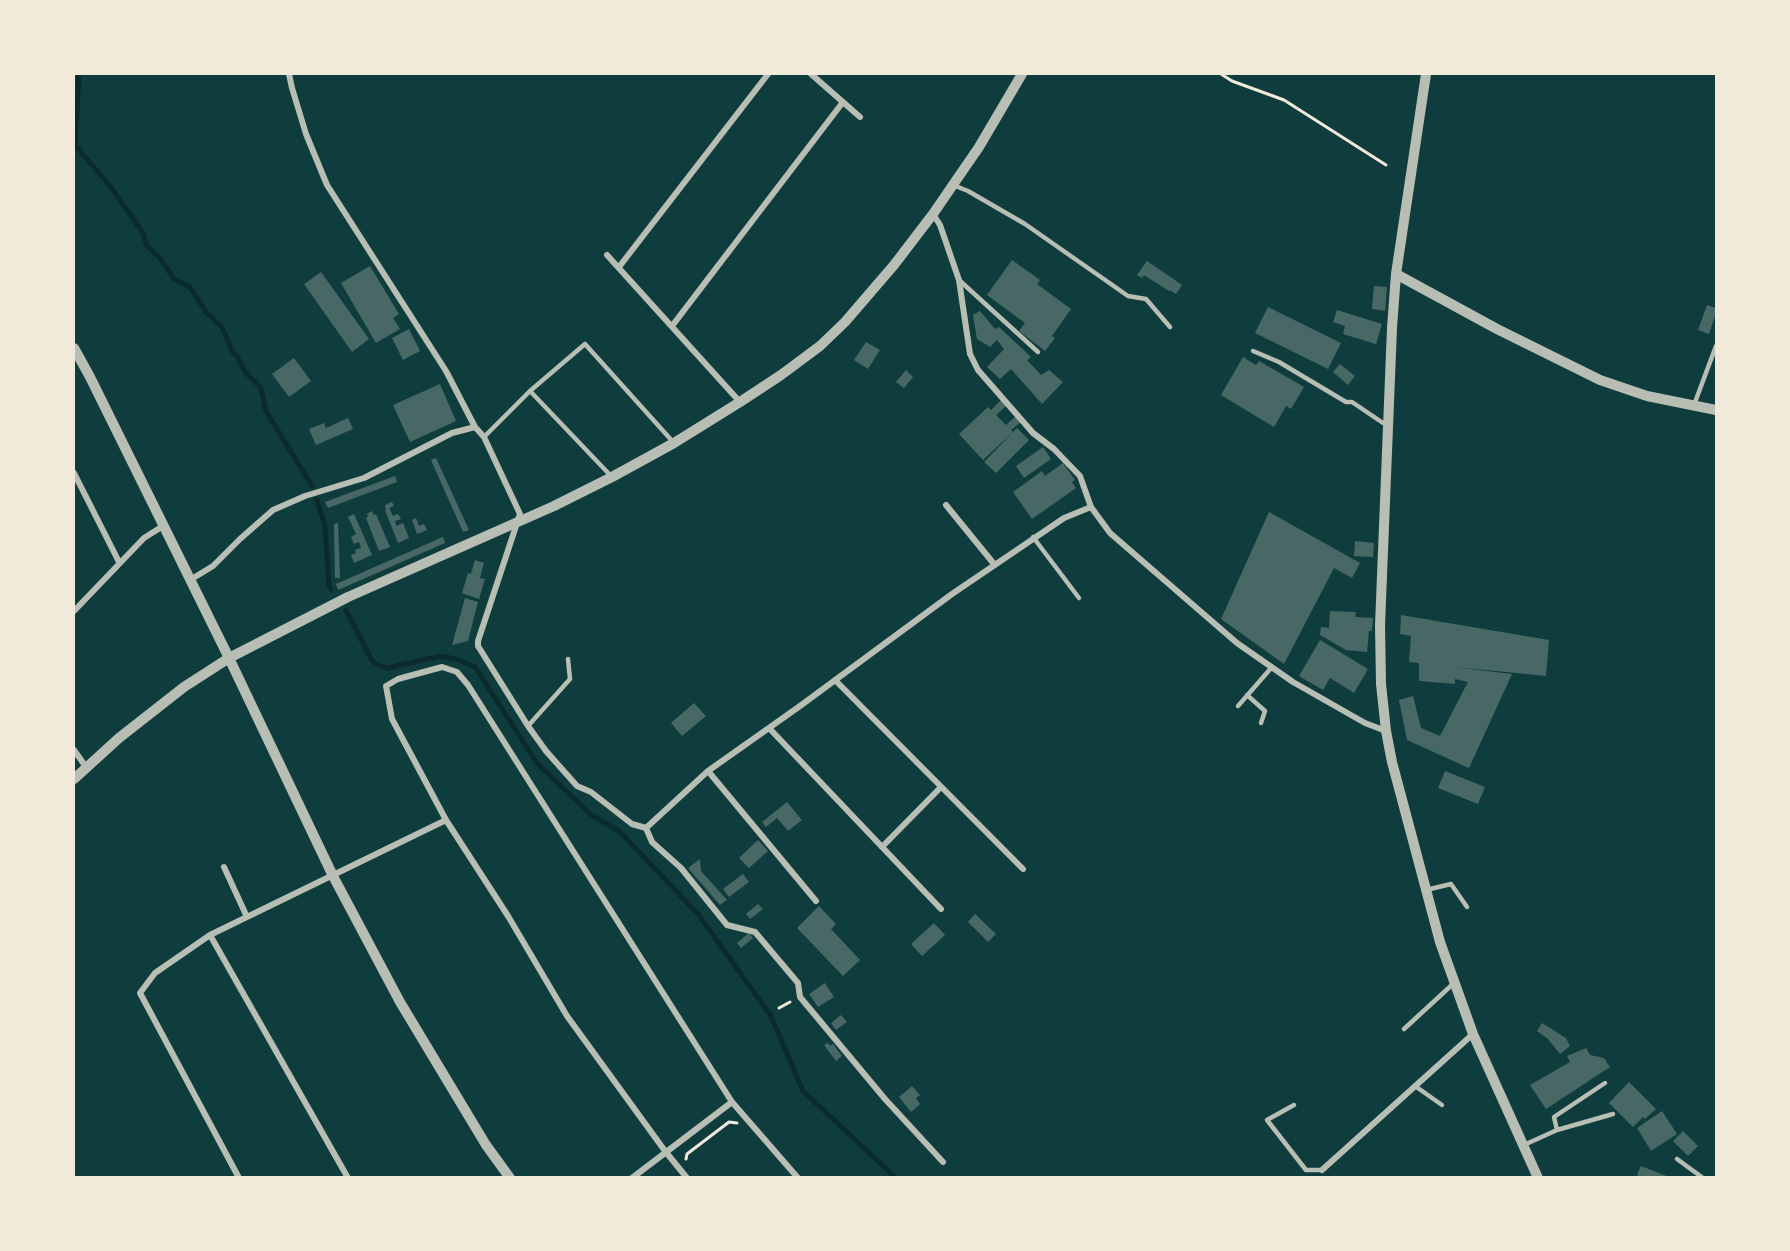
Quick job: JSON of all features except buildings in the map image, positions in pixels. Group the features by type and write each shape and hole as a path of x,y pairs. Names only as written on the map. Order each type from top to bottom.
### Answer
{"street":[{"path":"289,74 306,134 327,185 446,371 475,428 484,437 520,514 478,646 528,726 546,751 577,786 591,792 632,824 646,828"},
{"path":"619,267 768,74"},
{"path":"811,74 860,117"},
{"path":"74,779 119,738 184,687 229,658 348,597 518,522 612,477 740,402 820,346 872,292 933,214 979,147 1022,74"},
{"path":"1426,74 1396,274 1392,328 1380,625 1386,731 1392,762 1440,942 1473,1034 1538,1178"},
{"path":"672,326 843,102"},
{"path":"933,214 940,225 959,280 970,354 978,370 1033,433 1080,476 1091,507 1110,533 1237,643 1293,682 1365,723 1386,731"},
{"path":"607,255 740,402"},
{"path":"1396,274 1497,329 1600,380 1647,396 1716,410"},
{"path":"74,348 229,658 333,876 400,1002 486,1145 510,1178"},
{"path":"190,580 213,566 273,510 305,496 364,478 452,433 475,428"},
{"path":"74,473 119,562"},
{"path":"946,505 994,564"},
{"path":"646,828 708,771 994,564 1064,518 1091,507"},
{"path":"74,611 144,538 163,526"},
{"path":"687,1178 567,1016 508,916 446,820 392,719 386,686 398,679 442,667 457,672 468,685 732,1102 798,1178"},
{"path":"835,680 1023,870"},
{"path":"769,728 942,909"},
{"path":"74,750 86,767"},
{"path":"708,771 816,901"},
{"path":"882,847 941,787"},
{"path":"239,1178 140,993 155,974 210,935 446,820"},
{"path":"646,828 652,842 681,868 727,924 755,932 798,983 800,997 819,1021 885,1099 943,1161"},
{"path":"224,867 247,917"},
{"path":"210,935 348,1178"},
{"path":"1322,1170 1473,1034"},
{"path":"632,1178 732,1102"}],"lane":[{"path":"953,185 968,191 1025,224 1128,296 1146,299 1170,327"},
{"path":"959,280 1038,352"},
{"path":"484,437 530,391 585,344 674,442"},
{"path":"1694,405 1716,346"},
{"path":"1253,351 1280,362 1346,402 1352,402 1388,427"},
{"path":"530,391 612,477"},
{"path":"1033,537 1079,598"},
{"path":"528,726 570,679 568,659"},
{"path":"1238,706 1272,667"},
{"path":"1247,695 1265,711 1261,723"},
{"path":"1426,890 1451,884 1467,907"},
{"path":"1404,1029 1454,983"},
{"path":"1557,1130 1554,1117 1605,1083"},
{"path":"1415,1086 1442,1105"},
{"path":"1294,1105 1267,1120 1306,1170 1322,1170"},
{"path":"1524,1145 1557,1130 1613,1114"},
{"path":"1677,1159 1703,1178"}],"path":[{"path":"1221,74 1232,81 1284,100 1386,165"},
{"path":"686,1163 687,1154 729,1122 738,1123"}],"waterway":[{"path":"79,74 75,145 110,186 143,233 147,246 160,258 174,279 190,287 206,312 222,327 232,351 245,372 261,388 266,411 312,486"},
{"path":"317,500 325,526 331,589"},
{"path":"346,610 372,661 380,666 388,668 440,656 456,659 475,667 537,763 590,814 620,832 698,914 771,1016 803,1091 896,1178"}]}
